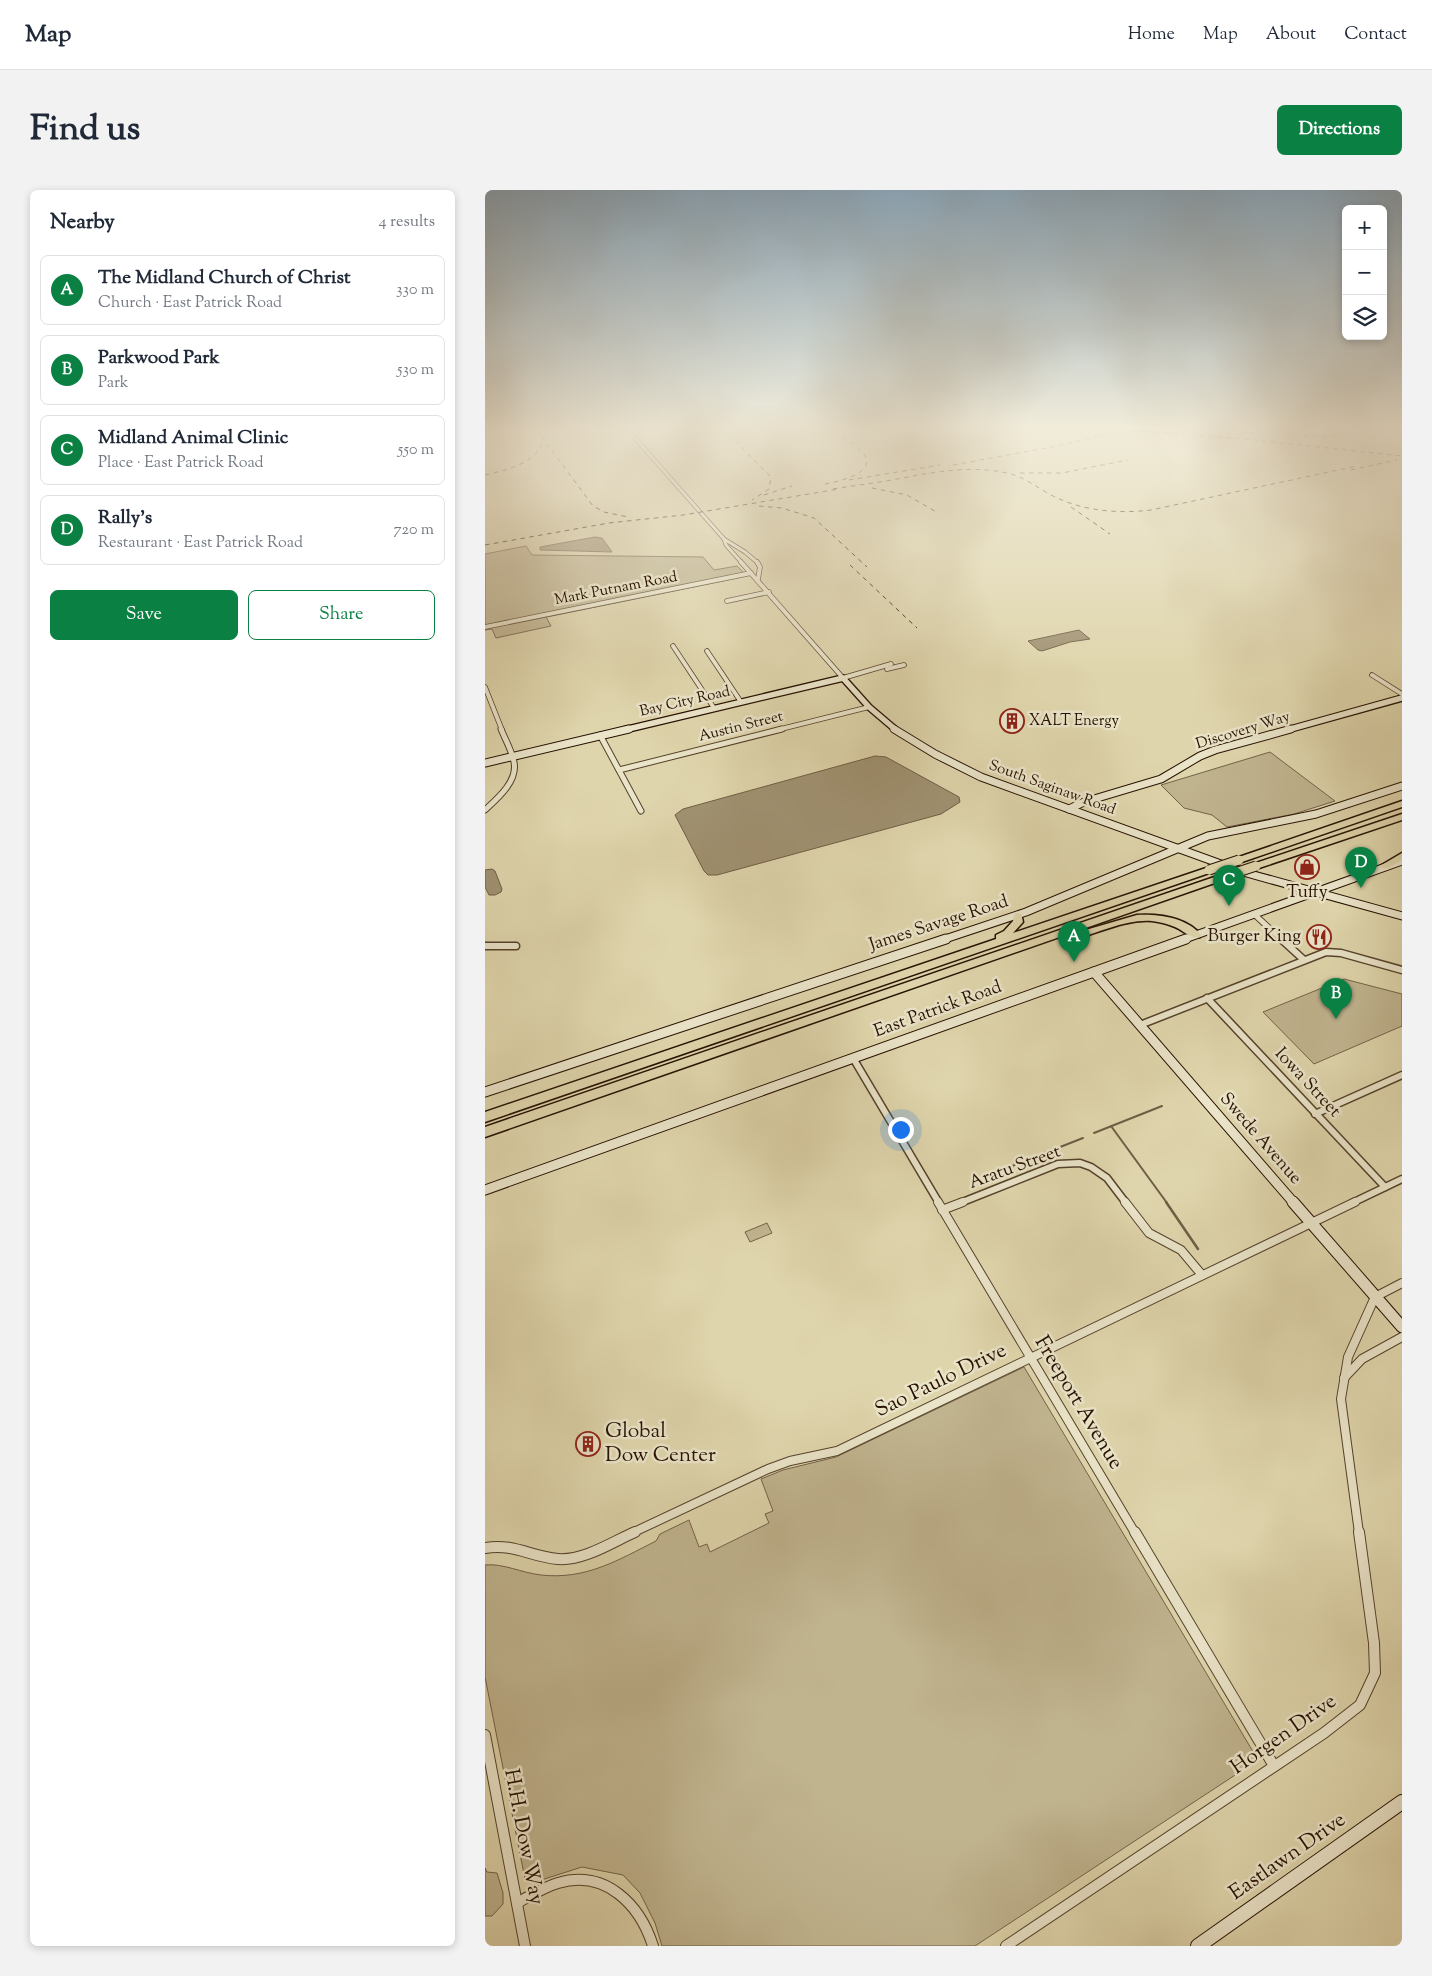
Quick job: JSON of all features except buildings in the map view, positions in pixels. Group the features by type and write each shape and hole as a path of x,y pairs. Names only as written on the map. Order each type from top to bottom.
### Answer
{"highway":[{"path":"485,1117 1402,804"},
{"path":"485,1132 1324,842 1402,817"},
{"path":"1385,866 1402,856"},
{"path":"965,953 1008,933 1018,922 1018,915"},
{"path":"909,986 1137,918 1153,917 1165,919 1178,923 1196,935"}],"street":[{"name":"South Saginaw Road","path":"699,511 724,539 751,555 757,561 760,568 758,579"},
{"name":"South Saginaw Road","path":"724,539 726,544 751,573 869,707 893,728 935,754 981,777 1175,848 1314,892 1402,916"},
{"name":"Mark Putnam Road","path":"485,627 751,573"},
{"path":"727,601 769,592"},
{"path":"673,646 714,708"},
{"path":"707,651 741,702"},
{"name":"Bay City Road","path":"485,763 843,678 891,664"},
{"path":"861,673 904,665"},
{"path":"1373,675 1402,694"},
{"path":"485,687 515,769 511,780 498,798 485,810"},
{"name":"Discovery Way","path":"1069,809 1084,802 1161,779 1200,756 1215,750 1402,698"},
{"name":"Austin Street","path":"619,770 869,707"},
{"path":"600,735 641,811"},
{"name":"James Savage Road","path":"485,1092 1018,915 1063,898 1175,848 1224,832 1315,814 1402,786"},
{"name":"East Patrick Road","path":"485,1190 1402,861"},
{"path":"1254,914 1304,960"},
{"path":"485,946 516,946"},
{"path":"1140,1025 1304,960 1333,951 1402,970"},
{"name":"Swede Avenue","path":"1094,972 1402,1328"},
{"name":"Iowa Street","path":"1207,998 1385,1187"},
{"name":"Freeport Avenue","path":"853,1058 1274,1766"},
{"path":"1315,1114 1402,1075"},
{"name":"Aratu Street","path":"942,1210 1053,1166 1080,1163 1091,1167 1107,1178 1149,1232 1181,1250 1202,1275"},
{"name":"Sao Paulo Drive","path":"485,1548 494,1545 516,1546 557,1559 577,1557 598,1549 743,1480 785,1463 837,1451 1312,1224 1402,1179"},
{"path":"1375,1297 1402,1283"},
{"name":"Horgen Drive","path":"1006,1946 1324,1733 1359,1705 1375,1673 1367,1578 1341,1398 1342,1381 1352,1346 1369,1315 1375,1297"},
{"path":"1342,1381 1362,1359 1402,1337"},
{"name":"H.H. Dow Way","path":"485,1735 525,1946"},
{"name":"Eastlawn Drive","path":"1198,1946 1402,1802"},
{"path":"517,1903 558,1883 591,1880 617,1890 644,1922 653,1946"}],"shaded area":[{"path":"595,537 602,538 612,552 540,550 540,547"},
{"path":"526,546 532,555 703,557 714,570 737,566 747,576 546,617 551,626 496,638 492,629 485,630 485,554"},
{"path":"1079,630 1090,639 1070,642 1042,651 1038,650 1028,641"},
{"path":"1270,752 1335,801 1294,814 1227,827 1212,815 1184,808 1161,785"},
{"path":"875,756 886,757 959,797 960,802 941,814 717,875 708,875 704,871 675,815 683,809"},
{"path":"492,869 495,871 502,889 501,892 495,895 489,895 485,887 485,870"},
{"path":"1344,979 1402,994 1402,1026 1314,1064 1263,1012"},
{"path":"767,1223 772,1233 750,1242 745,1232"},
{"path":"1024,1367 1258,1760 975,1946 662,1946 655,1923 640,1893 623,1875 582,1867 535,1882 525,1879 485,1677 485,1565 499,1565 541,1575 557,1576 587,1571 615,1561 656,1541 660,1534 689,1520 699,1547 707,1544 710,1552 769,1523 765,1514 773,1511 761,1479 783,1470 836,1457"},
{"path":"485,1868 487,1872 497,1873 503,1893 503,1904 492,1916 485,1916"}],"waterway":[{"path":"1111,1126 1162,1106"},
{"path":"1094,1133 1111,1126"},
{"path":"1111,1126 1167,1203"},
{"path":"1007,1168 1083,1138"},
{"path":"1166,1202 1198,1249"}],"railway":[{"path":"602,511 628,517"},
{"path":"485,545 609,523 707,511"},
{"path":"791,511 814,518 867,567"},
{"path":"934,511 938,513"},
{"path":"1077,511 1110,534"},
{"path":"1112,511 1139,511"},
{"path":"850,565 917,628"}],"place":[{"name":"XALT Energy","path":"1012,721"},
{"name":"Tuffy","path":"1307,867"},
{"name":"Rally's","path":"1361,888"},
{"name":"Midland Animal Clinic","path":"1229,906"},
{"name":"Burger King","path":"1319,937"},
{"name":"The Midland Church of Christ","path":"1074,962"},
{"name":"Parkwood Park","path":"1336,1019"},
{"name":"Global Dow Center","path":"588,1444"}]}
